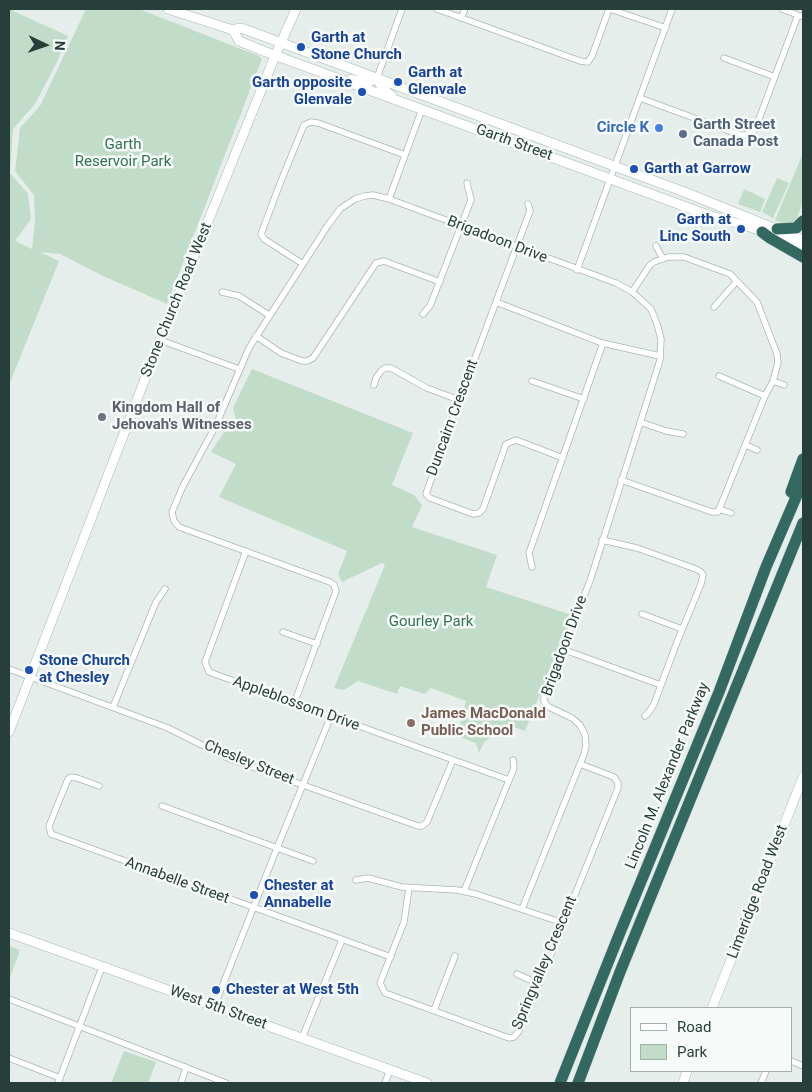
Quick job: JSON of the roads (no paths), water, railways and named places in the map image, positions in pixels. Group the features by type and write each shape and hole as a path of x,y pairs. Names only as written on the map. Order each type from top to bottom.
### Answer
{"highway":[{"path":"778,229 796,228 803,221"},
{"path":"762,232 803,257"},
{"path":"766,567 770,547 803,459"},
{"name":"Lincoln M. Alexander Parkway","path":"560,1083 622,926 719,692 766,567 803,481"},
{"name":"Lincoln M. Alexander Parkway","path":"578,1083 620,972 802,528"}],"main road":[{"name":"Garth Street","path":"168,9 233,30 244,29 687,193 803,240"},
{"name":"Stone Church Road West","path":"9,732 160,340 275,56 296,9"},
{"name":"Garth Street","path":"233,30 239,41 275,56 708,215 803,246"},
{"path":"311,69 367,82 376,78 382,88 403,103"},
{"path":"405,88 422,109 425,106 448,105"},
{"path":"661,198 678,198 687,193"},
{"name":"Limeridge Road West","path":"712,1007 803,777"},
{"name":"West 5th Street","path":"9,933 426,1083"}],"street":[{"path":"376,78 402,9"},
{"path":"437,9 580,62 588,62 592,56 609,9 666,28"},
{"path":"462,18 465,9"},
{"path":"577,270 672,9"},
{"path":"640,98 740,135 753,132 801,16 782,9"},
{"path":"724,58 775,77"},
{"path":"389,199 422,109"},
{"path":"302,264 264,239 261,234 304,125 311,122 318,123 405,155"},
{"path":"423,314 430,306 471,200 467,183"},
{"name":"Brigadoon Drive","path":"294,704 336,591 334,585 178,527 172,512 178,495 216,425 239,369 256,336 302,264 340,210 355,199 373,195 389,199 616,284 632,292 648,306 655,319 661,340 660,356 590,582 544,694 547,706 572,718 582,728 586,739 586,746 522,909"},
{"name":"Duncairn Crescent","path":"528,204 530,211 426,494 430,498 473,514 479,513 483,509 506,444 516,440 563,458"},
{"path":"656,246 663,259"},
{"path":"621,480 712,512 718,512 765,396 773,381 776,371 777,354 757,302 730,274 723,271 684,257 675,256 650,265 632,292"},
{"path":"256,336 281,353 307,361 313,358 376,263 384,261 440,282"},
{"path":"714,307 737,281"},
{"path":"222,292 239,296 269,315"},
{"path":"496,302 603,343 660,356"},
{"path":"160,340 239,369"},
{"path":"532,567 530,553 603,343"},
{"path":"374,385 381,371 385,368 391,368 427,388 459,400"},
{"path":"719,376 765,396"},
{"path":"532,381 584,399"},
{"path":"773,381 784,385"},
{"path":"640,422 666,431 683,434"},
{"path":"746,445 757,450"},
{"path":"719,509 731,514"},
{"path":"602,540 637,548 696,568 703,575 652,708 645,716"},
{"name":"Appleblossom Drive","path":"246,551 205,662 206,668 212,674 509,780"},
{"path":"113,707 156,602 165,589"},
{"path":"642,614 682,629"},
{"path":"284,632 317,644"},
{"path":"562,649 661,685"},
{"name":"Chesley Street","path":"9,670 168,728 226,757 422,826 428,822 452,760"},
{"path":"214,1007 331,716"},
{"path":"464,891 514,768 513,760"},
{"name":"Springvalley Crescent","path":"409,888 404,922 380,983 385,993 509,1038 514,1038 519,1031 539,984 618,788 618,783 614,777 580,764"},
{"name":"Annabelle Street","path":"99,786 77,778 72,777 68,779 49,826 51,834 390,957"},
{"path":"162,806 313,861"},
{"path":"356,880 368,878 394,886 464,891 482,895 563,923"},
{"path":"302,1038 342,940"},
{"path":"434,1010 455,956"},
{"path":"9,1058 59,1080 102,967"},
{"path":"517,974 539,984"},
{"path":"9,999 226,1083"},
{"path":"181,1083 186,1067"},
{"path":"385,1083 390,1070"}],"place":[{"name":"Garth at Stone Church","path":"301,47"},
{"name":"Garth at Glenvale","path":"398,82"},
{"name":"Garth opposite Glenvale","path":"362,92"},
{"name":"Circle K","path":"659,128"},
{"name":"Garth Street Canada Post","path":"683,134"},
{"name":"Garth at Garrow","path":"634,169"},
{"name":"Garth at Linc South","path":"741,229"},
{"name":"Kingdom Hall of Jehovah's Witnesses","path":"102,417"},
{"name":"Stone Church at Chesley","path":"29,670"},
{"name":"James MacDonald Public School","path":"411,723"},
{"name":"Chester at Annabelle","path":"254,895"},
{"name":"Chester at West 5th","path":"216,990"}],"park label":[{"name":"Garth Reservoir Park","path":"123,154"},
{"name":"Gourley Park","path":"431,622"}]}
